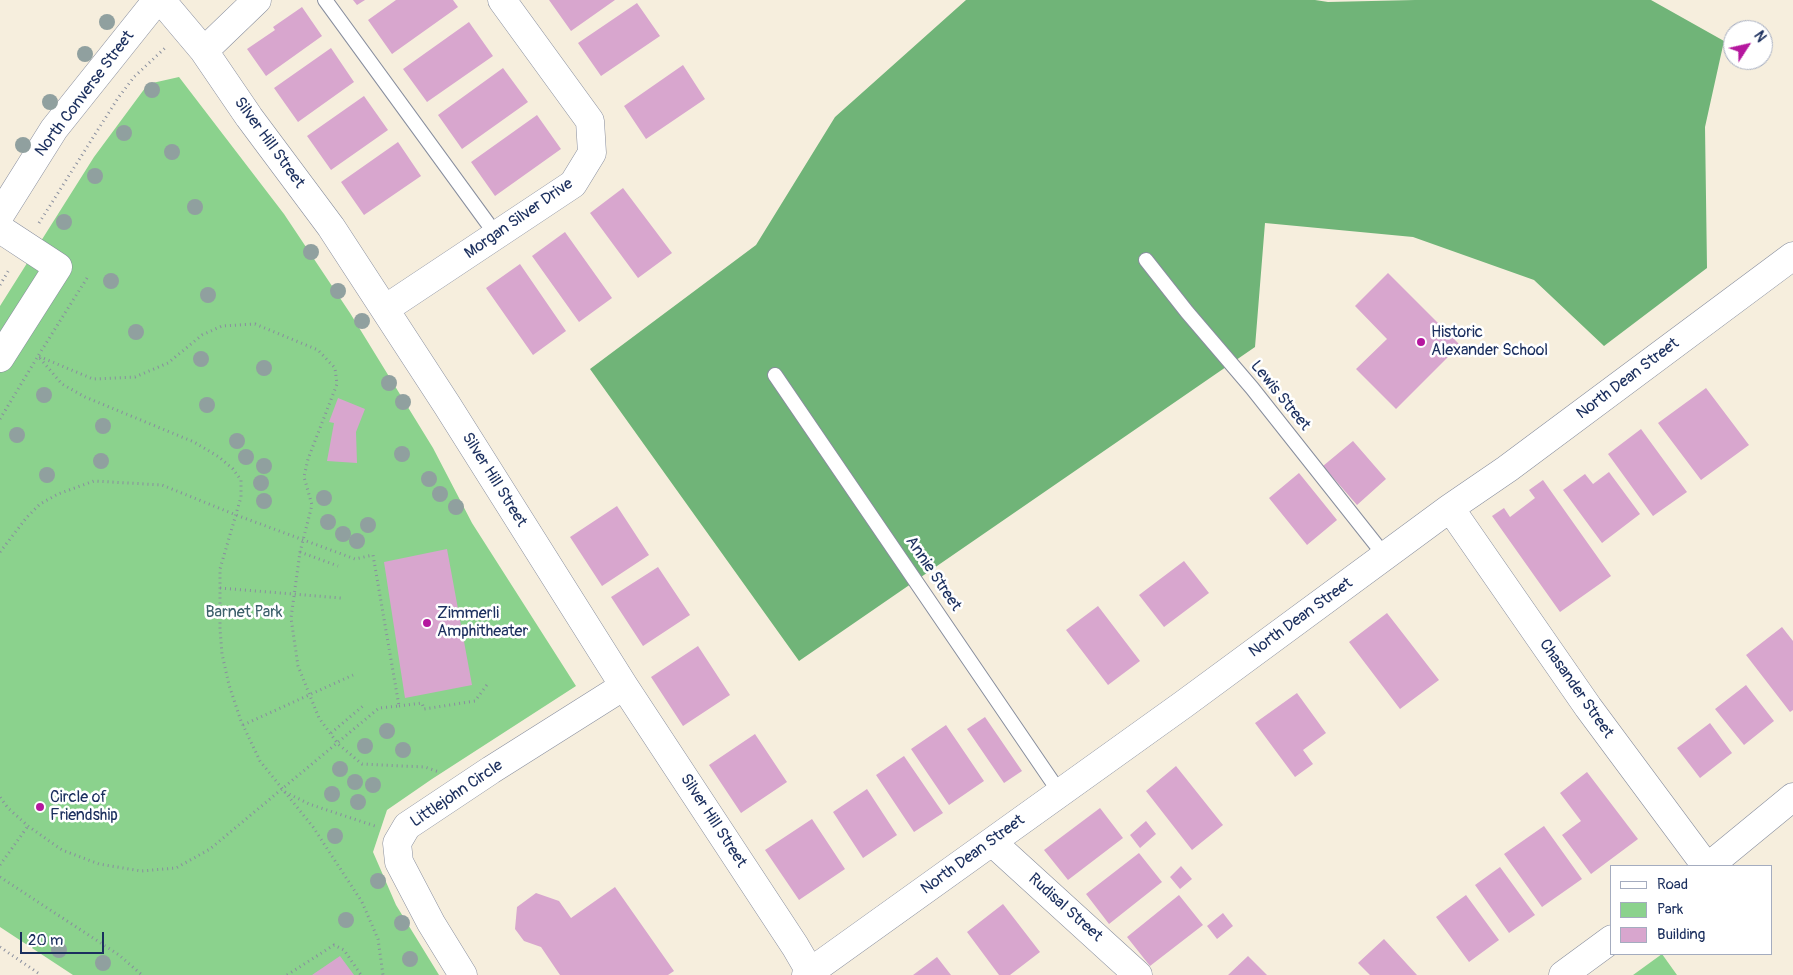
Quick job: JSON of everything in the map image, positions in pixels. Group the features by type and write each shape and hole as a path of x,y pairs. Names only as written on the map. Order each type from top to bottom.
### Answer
{"street":[{"name":"North Converse Street","path":"0,215 54,129 157,0"},
{"name":"Silver Hill Street","path":"161,0 204,51 249,117 331,227 447,405 624,686 795,946 809,974"},
{"path":"204,51 257,0"},
{"name":"Morgan Silver Drive","path":"385,309 573,184 592,153 590,121 502,0"},
{"path":"0,229 58,267 0,358"},
{"name":"North Dean Street","path":"809,974 1184,704 1450,508 1515,463 1793,256"},
{"name":"Chasander Street","path":"1450,508 1588,707 1706,865"},
{"name":"Littlejohn Circle","path":"463,975 431,923 399,862 397,843 407,826 624,686"},
{"path":"1708,865 1793,797"},
{"name":"Rudisal Street","path":"992,842 1138,975"},
{"path":"1563,975 1610,940"}],"lane":[{"path":"325,0 497,236"},
{"name":"Lewis Street","path":"1146,260 1187,312 1252,388 1385,556"},
{"name":"Annie Street","path":"775,375 1060,794"}],"path":[{"path":"0,284 118,98 134,77 165,48"},
{"path":"0,419 87,278"},
{"path":"38,356 93,379 134,377 168,363 202,335 222,326 255,324 318,350 335,368 337,384 308,459 304,477 312,505 300,552 291,618 298,666 319,718 338,744 362,764 425,767 442,773 460,791"},
{"path":"38,356 62,384 85,397 194,442 219,457 233,469 241,480 241,497 220,569 222,654 229,685 243,725 260,761 313,827 362,902 378,939 383,975"},
{"path":"0,552 27,517 40,504 58,494 94,481 162,486 355,559 373,555 399,706"},
{"path":"300,552 338,566"},
{"path":"220,588 342,598"},
{"path":"243,725 353,675"},
{"path":"0,797 8,808 28,826 62,850 99,864 141,871 176,868 210,849 379,708 422,703 424,709 475,701 489,682"},
{"path":"331,733 363,706"},
{"path":"282,790 309,804 402,835"},
{"path":"0,865 28,826"},
{"path":"0,877 119,955 142,975"},
{"path":"287,975 334,945 344,950 360,975"},
{"path":"0,947 40,975"}],"green space":[{"path":"966,0 1315,0 1328,2 1651,0 1723,40 1705,127 1707,268 1604,346 1534,280 1413,237 1265,223 1255,347 799,661 590,369 756,245 835,117"},
{"name":"Barnet Park","path":"179,77 284,214 350,313 433,448 472,523 576,686 387,810 373,852 396,905 439,975 73,975 0,927 0,306 94,157 148,84"},
{"path":"1663,955 1677,975 1633,975"}],"building":[{"path":"353,0 365,0 357,5"},
{"path":"396,0 453,0 458,7 392,54 368,20"},
{"path":"549,0 615,0 571,31"},
{"path":"637,3 660,36 601,76 578,43"},
{"path":"302,7 322,36 266,76 247,49 275,30 273,27"},
{"path":"469,22 493,56 427,102 403,69"},
{"path":"331,48 354,82 298,122 274,88"},
{"path":"683,65 705,99 646,139 624,106"},
{"path":"503,68 528,102 462,149 438,115"},
{"path":"364,96 388,130 331,170 307,136"},
{"path":"537,115 561,149 495,196 471,162"},
{"path":"398,142 421,176 364,215 341,182"},
{"path":"623,188 672,253 638,278 590,213"},
{"path":"565,232 612,298 579,322 532,256"},
{"path":"520,264 566,331 533,355 486,288"},
{"name":"Historic Alexander School","path":"1388,273 1460,345 1396,409 1356,369 1387,339 1355,306"},
{"path":"1706,388 1749,445 1701,480 1658,423"},
{"path":"338,398 365,409 356,432 357,463 327,461 334,423 329,422"},
{"path":"1641,429 1687,492 1653,516 1608,454"},
{"path":"1353,441 1386,479 1357,505 1323,466"},
{"path":"1609,472 1640,514 1602,543 1563,490 1585,474 1593,484"},
{"path":"1299,473 1337,520 1307,545 1269,498"},
{"path":"1543,480 1611,576 1560,612 1492,516 1504,508 1510,517 1535,498 1529,490"},
{"path":"617,506 649,555 602,586 570,537"},
{"name":"Zimmerli Amphitheater","path":"447,549 472,685 405,698 384,562"},
{"path":"1184,561 1209,593 1164,627 1139,595"},
{"path":"658,567 690,615 643,646 611,597"},
{"path":"1098,606 1140,661 1108,685 1066,630"},
{"path":"1387,613 1439,680 1400,709 1349,642"},
{"path":"1782,627 1793,641 1793,710 1790,712 1746,655"},
{"path":"698,646 730,695 683,726 651,677"},
{"path":"1746,685 1774,721 1744,745 1715,709"},
{"path":"1297,693 1326,733 1303,750 1313,764 1295,777 1255,723"},
{"path":"985,717 1022,771 1004,783 967,729"},
{"path":"1710,723 1732,753 1700,778 1677,748"},
{"path":"946,725 984,781 949,805 911,749"},
{"path":"755,734 787,782 741,813 709,765"},
{"path":"904,756 943,813 914,832 876,775"},
{"path":"1176,766 1223,825 1192,850 1146,791"},
{"path":"1587,772 1638,839 1591,874 1562,835 1581,821 1560,793"},
{"path":"867,789 897,835 863,858 833,812"},
{"path":"1100,808 1123,838 1068,880 1044,850"},
{"path":"812,819 845,869 799,900 765,850"},
{"path":"1146,821 1156,834 1140,848 1130,835"},
{"path":"1544,826 1582,879 1542,907 1504,854"},
{"path":"1139,853 1162,882 1109,924 1086,894"},
{"path":"1181,866 1192,879 1180,889 1170,877"},
{"path":"1500,867 1535,915 1509,933 1475,885"},
{"path":"615,887 674,971 668,975 560,975 541,947 524,941 515,929 517,907 536,893 559,901 571,918"},
{"path":"1179,895 1203,925 1150,966 1127,937"},
{"path":"1466,895 1499,940 1469,962 1436,917"},
{"path":"1003,904 1040,952 1010,975 999,975 967,932"},
{"path":"1223,913 1233,926 1217,939 1207,926"},
{"path":"1384,939 1417,975 1370,975 1358,963"},
{"path":"340,956 354,975 312,975"},
{"path":"1248,956 1267,975 1228,975"},
{"path":"937,957 951,975 913,975"}],"place":[{"name":"Historic Alexander School","path":"1421,342"},
{"name":"Zimmerli Amphitheater","path":"427,623"},
{"name":"Circle of Friendship","path":"40,807"}]}
